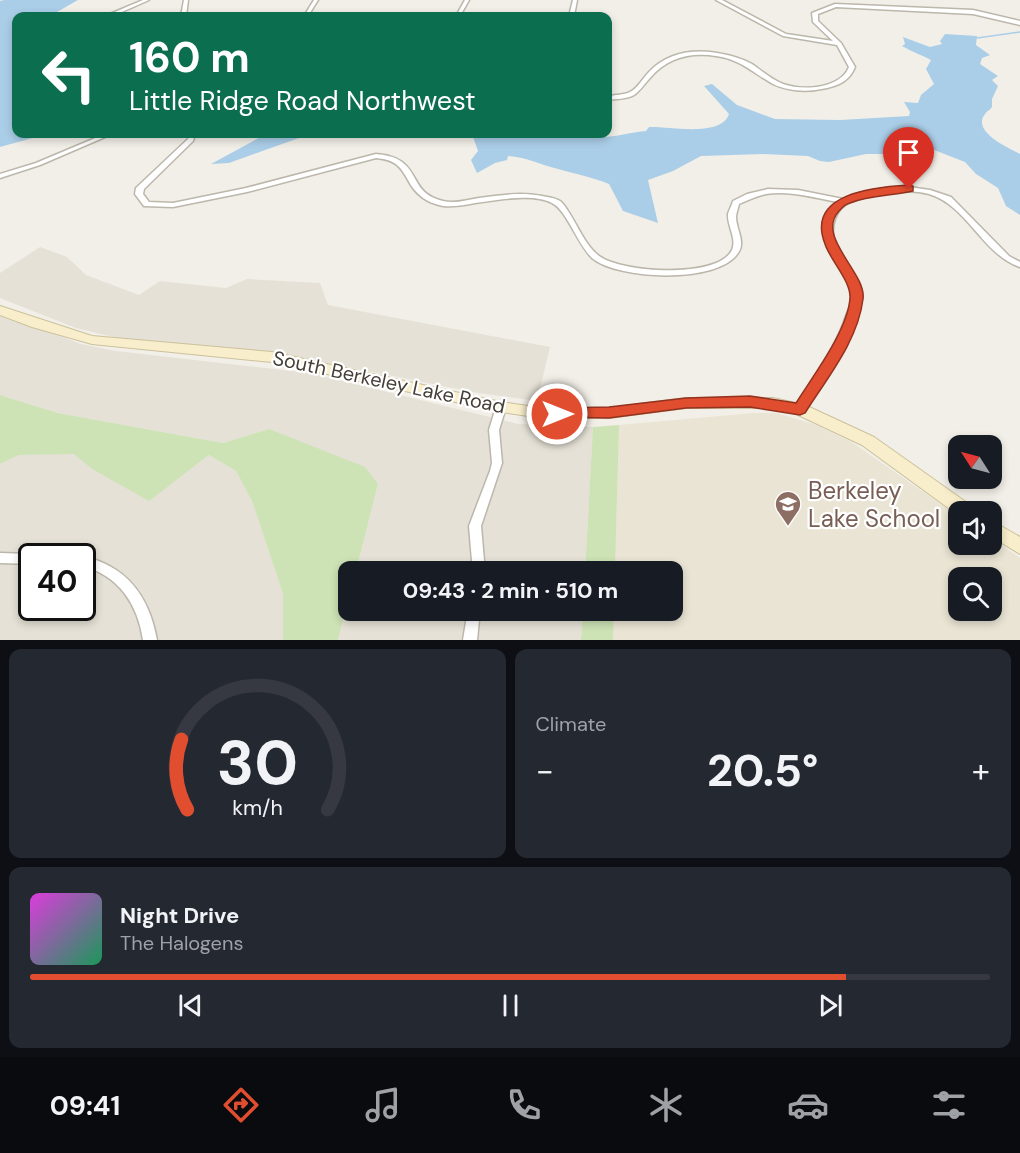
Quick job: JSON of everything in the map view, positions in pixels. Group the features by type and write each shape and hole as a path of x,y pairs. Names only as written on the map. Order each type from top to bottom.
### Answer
{"street":[{"path":"118,12 147,0"},
{"path":"718,0 784,35 839,44"},
{"path":"612,97 632,94 651,70 662,61 694,53 738,59 773,82 796,88 814,89 839,83 849,75 852,67 839,44 816,21 815,13 829,7 850,5 973,12 1020,23"},
{"path":"0,176 38,164 100,138"},
{"path":"191,138 140,188 139,194 147,204 173,205 228,194 376,156 387,157 402,163 414,188 421,195 436,202 454,204 530,196 557,202 588,250 599,260 618,269 646,274 676,273 722,264 734,254 738,244 732,217 735,203 750,196 768,191 798,192 843,201 886,190 909,189 930,192 948,199 1006,258 1020,265"},
{"path":"800,409 845,337 857,296 849,276 830,244 827,224 830,213 843,201"},
{"name":"South Berkeley Lake Road","path":"0,310 37,324 92,340 272,357 501,407 541,413 573,414 634,410 686,403 750,401 800,409 868,441 953,501"},
{"path":"478,561 475,526 497,463 495,430 501,407"},
{"path":"1002,535 1020,547"},
{"path":"0,558 18,558"},
{"path":"96,565 107,569 129,588 149,627 150,640"},
{"path":"470,640 473,621"}],"shaded area":[{"path":"40,247 67,257 86,275 139,295 160,281 226,288 247,279 320,283 328,305 550,347 537,401 478,393 277,353 126,340 76,328 0,298 0,273"},
{"path":"0,314 81,344 116,351 310,373 518,424 593,427 586,561 359,561 378,484 269,429 223,443 58,413 0,395"},
{"name":"Berkeley Lake School","path":"777,413 816,425 853,443 948,509 948,555 1002,555 1002,545 1020,558 1020,640 613,640 614,621 683,621 683,561 615,561 619,425"},
{"path":"74,453 92,469 149,500 209,455 236,471 252,501 283,594 283,640 0,640 0,464 19,455"},
{"path":"343,621 582,621 581,640 338,640"}],"green space":[{"path":"0,395 58,413 223,443 269,429 365,467 378,484 359,561 338,561 338,621 343,621 338,640 283,640 283,594 252,501 236,471 209,455 149,501 92,469 74,454 19,455 0,464"},
{"path":"619,425 615,561 586,561 593,427"},
{"path":"582,621 614,621 613,640 581,640"}],"water":[{"path":"78,0 57,12 12,12 12,138 33,138 0,147 0,1"},
{"path":"945,34 977,36 976,45 990,55 982,58 980,64 998,76 992,80 998,86 992,99 992,107 982,121 983,127 993,138 1020,154 1020,215 1006,206 998,188 976,174 965,162 924,146 909,146 901,151 866,154 829,162 808,156 763,154 701,156 673,171 648,180 658,223 623,211 609,184 590,177 528,159 508,156 507,160 495,163 477,173 471,160 478,151 473,138 612,138 612,136 646,131 649,127 693,129 716,126 729,114 704,86 712,84 737,105 775,119 840,120 909,116 910,112 904,102 918,103 921,95 934,84 926,69 931,60 902,46 905,44 903,37 930,47 942,44 940,41"},
{"path":"259,138 299,138 229,163 211,164"}],"waterway":[{"path":"977,38 1020,32"}],"place":[{"name":"Berkeley Lake School","path":"788,527"}],"route":[{"path":"557,414 609,413 686,403 750,401 800,409 845,337 857,296 849,276 830,244 827,224 830,213 843,201 861,195 886,190 909,189"}]}
